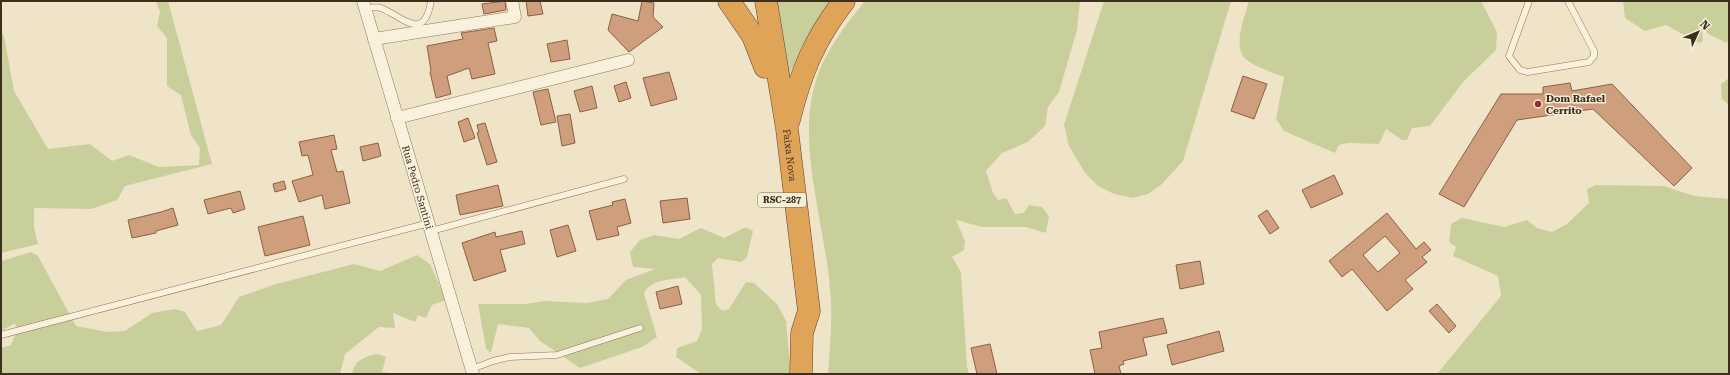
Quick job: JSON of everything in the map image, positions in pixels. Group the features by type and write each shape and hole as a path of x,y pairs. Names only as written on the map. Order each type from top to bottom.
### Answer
{"highway":[{"path":"729,1 753,36 764,67"},
{"name":"Faixa Nova","path":"754,1 776,145 796,315 802,333"},
{"name":"Faixa Nova","path":"766,1 787,128 810,311 802,333 801,374"},
{"path":"787,128 795,94 806,63 826,24 844,1"}],"street":[{"path":"374,39 515,17 512,1"},
{"name":"Rua Pedro Santini","path":"364,5 472,372"},
{"path":"398,118 628,60"}],"lane":[{"path":"364,5 380,7 402,21 411,24 418,24 428,15 430,1"},
{"path":"1529,1 1510,56 1520,70 1528,72 1589,62 1594,56 1594,51 1568,1"},
{"path":"1,334 624,179"},
{"path":"472,372 493,361 510,358 557,355 640,328"}],"green space":[{"path":"156,1 168,1 212,164 125,186 117,200 91,209 34,208 34,227 38,244 1,253 1,31 4,36 14,91 48,149 90,144 112,161 129,155 159,167 199,165 200,148 191,135 181,95 167,86 167,38 157,26 160,12"},
{"path":"775,1 834,1 808,35 788,77"},
{"path":"865,1 1080,1 1077,30 1059,92 1048,107 1045,126 1028,142 1002,153 986,171 993,193 998,200 1006,198 1015,214 1024,213 1029,205 1042,207 1049,216 1046,233 1026,227 982,227 956,220 965,241 964,250 952,257 961,272 967,367 969,374 828,374 831,332 831,300 827,263 813,180 809,124 812,97 823,62 839,35"},
{"path":"1104,1 1231,1 1183,161 1162,184 1148,194 1133,198 1114,194 1098,186 1085,173 1069,146 1064,125"},
{"path":"1249,1 1481,1 1497,32 1496,50 1463,82 1430,126 1412,128 1407,140 1402,140 1386,129 1379,144 1348,143 1339,145 1335,153 1284,131 1276,119 1284,77 1251,63 1242,55 1240,48 1240,32"},
{"path":"1623,1 1729,1 1729,39 1727,43 1708,34 1701,24 1703,41 1699,43 1666,25 1645,31 1625,18"},
{"path":"1729,78 1729,105 1722,99 1721,84"},
{"path":"1596,185 1664,186 1694,196 1729,199 1729,374 1437,374 1501,296 1498,276 1453,256 1456,247 1449,242 1451,224 1462,218 1504,227 1527,220 1537,228 1552,232 1567,224 1589,203 1587,189"},
{"path":"746,227 753,231 747,257 741,262 718,258 712,264 716,304 722,311 729,309 746,282 754,283 777,304 786,321 791,374 701,374 676,357 677,348 697,341 702,329 701,295 685,277 662,281 651,285 647,289 644,294 657,337 642,347 580,368 540,341 529,328 498,324 491,353 486,349 478,304 525,304 545,301 587,303 608,299 626,280 655,269 633,267 630,252 640,240 654,235 679,239 701,228 724,238"},
{"path":"31,252 38,256 76,326 108,332 125,331 152,313 175,309 185,312 197,331 221,325 239,297 276,284 354,264 380,271 417,255 430,264 446,300 432,305 426,318 418,315 415,322 393,313 395,328 379,327 345,354 340,374 1,374 1,348 11,345 17,330 15,323 1,331 1,261"},
{"path":"378,354 386,357 382,372 397,374 352,374 355,365 358,362 369,356"}],"building":[{"path":"505,1 506,10 484,14 482,4"},
{"path":"526,1 540,1 543,14 528,16"},
{"path":"642,1 654,3 653,17 663,27 629,52 608,30 612,14 638,21"},
{"path":"494,28 497,41 488,43 495,74 472,79 469,68 447,76 451,94 436,98 430,72 427,46 463,39 461,33"},
{"path":"567,40 570,59 551,62 547,44"},
{"path":"669,72 677,99 651,106 643,78"},
{"path":"1243,76 1267,84 1254,119 1231,111"},
{"path":"626,82 631,98 619,102 614,86"},
{"path":"1570,83 1572,91 1612,84 1692,168 1674,186 1593,109 1517,120 1464,207 1439,194 1501,94 1543,94 1543,87"},
{"path":"592,86 597,108 580,112 574,91"},
{"path":"548,89 556,122 541,125 533,92"},
{"path":"570,114 575,143 562,146 557,116"},
{"path":"468,118 475,138 464,142 458,122"},
{"path":"485,123 497,162 487,165 477,133 479,132 477,125"},
{"path":"334,135 337,149 331,150 337,172 343,171 350,203 325,209 322,195 299,202 292,181 313,175 308,155 302,156 299,142"},
{"path":"378,143 381,156 363,161 360,147"},
{"path":"1334,175 1343,194 1311,208 1302,190"},
{"path":"284,181 286,189 275,192 273,184"},
{"path":"498,185 503,206 460,215 456,195"},
{"path":"240,191 245,209 233,213 231,208 208,214 204,200"},
{"path":"687,198 690,219 663,223 660,201"},
{"path":"625,199 631,223 617,227 619,235 597,240 589,211 613,205 612,202"},
{"path":"173,208 178,225 156,231 156,233 132,238 128,220"},
{"path":"1267,210 1279,228 1270,234 1258,216"},
{"path":"1387,213 1416,249 1424,242 1431,250 1422,257 1427,262 1405,280 1413,289 1387,311 1352,269 1342,277 1329,261","holes":["1385,236 1400,253 1378,272 1363,255"]},
{"path":"303,216 310,245 265,256 258,227"},
{"path":"568,225 576,251 557,257 550,230"},
{"path":"522,231 525,244 500,250 506,271 474,281 462,243 495,232 496,237"},
{"path":"1200,261 1204,284 1180,289 1176,265"},
{"path":"678,286 682,304 660,309 656,292"},
{"path":"1437,304 1456,326 1449,333 1429,311"},
{"path":"1163,318 1167,333 1143,338 1147,355 1123,361 1124,364 1119,366 1121,374 1095,374 1090,350 1102,348 1099,332"},
{"path":"1219,331 1224,351 1172,365 1167,345"},
{"path":"990,344 997,374 977,374 971,348"}],"place":[{"name":"Dom Rafael Cerrito","path":"1538,104"}]}
